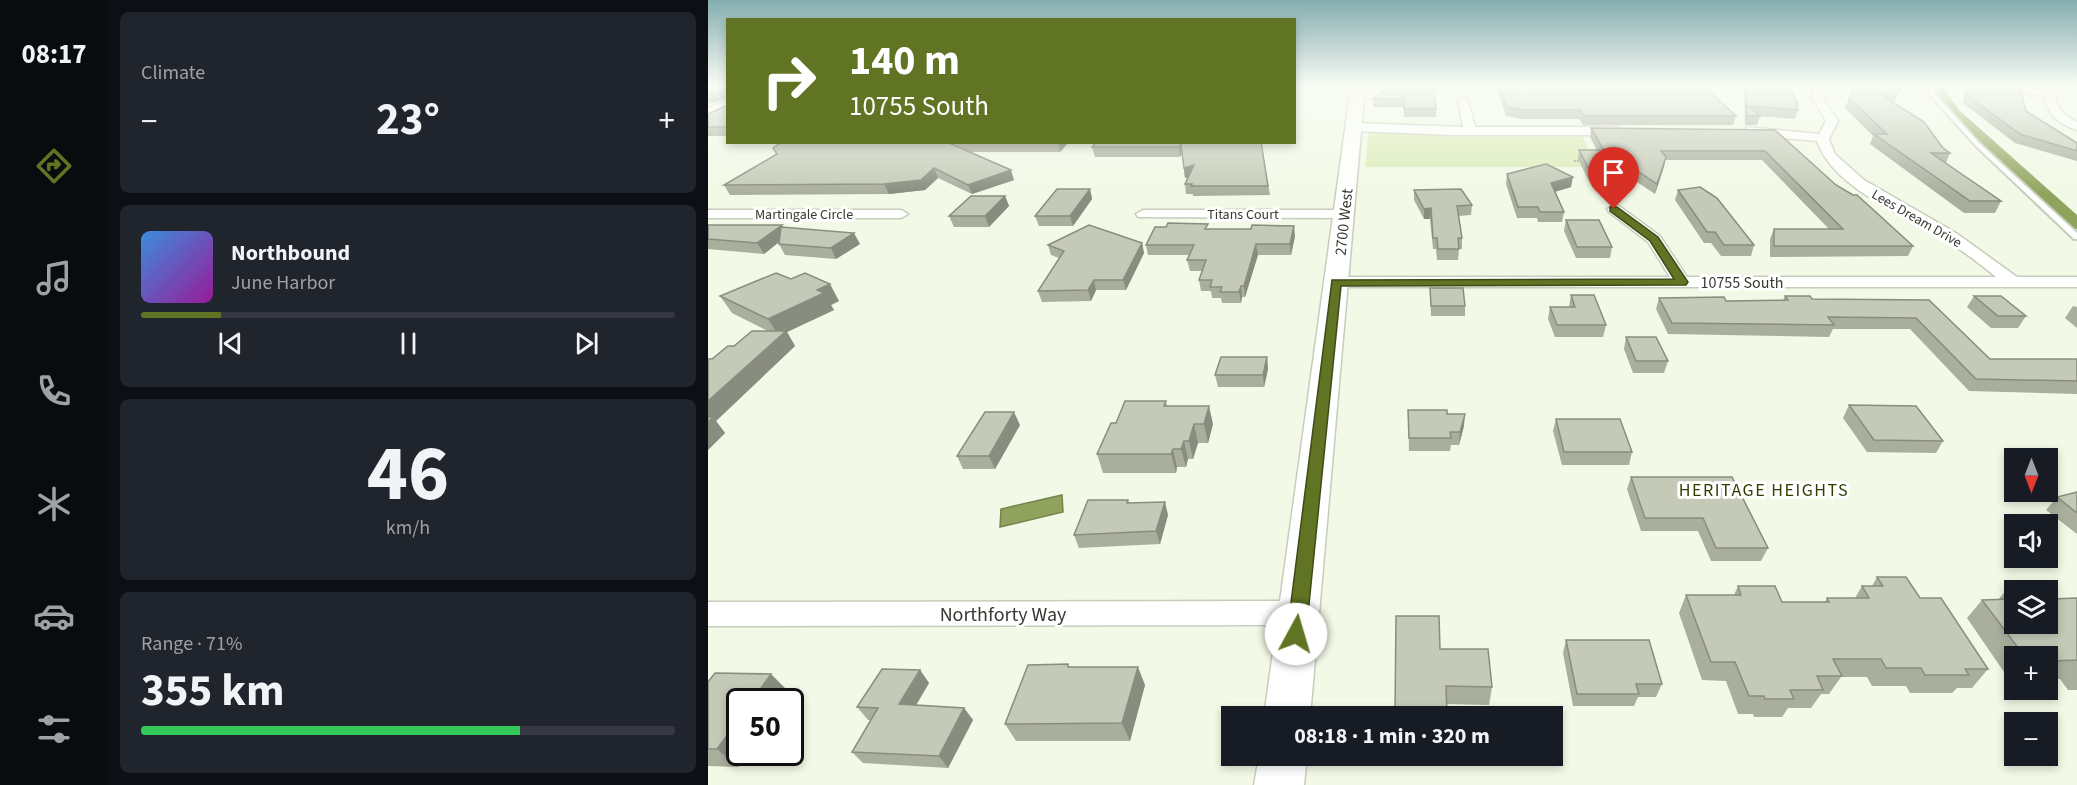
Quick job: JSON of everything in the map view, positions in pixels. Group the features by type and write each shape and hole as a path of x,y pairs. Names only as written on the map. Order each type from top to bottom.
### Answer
{"main road":[{"name":"2700 West","path":"1288,706 1354,123"},
{"path":"1279,785 1281,766"}],"street":[{"path":"1468,123 1470,131"},
{"path":"1733,131 1782,132 1822,138 1832,123"},
{"path":"1353,127 1470,131 1626,131"},
{"name":"Lees Dream Drive","path":"1822,138 1831,158 1875,194 1948,235 2013,282"},
{"path":"1614,209 1654,239 1682,282"},
{"name":"Martingale Circle","path":"708,214 901,214"},
{"name":"Titans Court","path":"1143,214 1343,214"},
{"name":"10755 South","path":"1336,282 2077,282"},
{"name":"Northforty Way","path":"708,614 1299,613"}],"lane":[{"path":"1958,123 1977,144 2077,237"}],"path":[{"path":"1574,161 1579,161"}],"shaded area":[{"path":"1376,131 1581,134 1598,167 1365,167 1368,135"},
{"path":"1062,495 1063,512 1000,527 1001,509"}],"building":[{"path":"708,123 726,123 726,127 708,127"},
{"path":"1875,123 1924,123 1943,148 1950,153 1931,153 2001,201 1970,201 1874,134 1887,134"},
{"path":"2005,123 2045,123 2077,143 2077,151 2020,134"},
{"path":"1591,128 1775,130 1836,185 1857,195 1913,246 1774,246 1774,229 1843,229 1765,151 1661,151 1666,157 1657,184 1633,168 1630,177 1590,171 1579,150 1604,150"},
{"path":"779,144 951,144 1011,170 968,185 934,168 921,180 884,184 724,185 777,154 773,148"},
{"path":"1094,144 1181,144 1179,147 1092,147"},
{"path":"1181,144 1261,144 1268,186 1191,186 1192,184 1185,184 1194,165 1184,168"},
{"path":"1546,164 1573,177 1551,183 1564,212 1540,212 1538,207 1518,207 1507,174"},
{"path":"1700,187 1717,198 1754,245 1724,245 1715,232 1707,232 1678,190"},
{"path":"1057,189 1090,189 1070,216 1035,216"},
{"path":"1461,189 1472,205 1457,206 1462,238 1458,238 1459,249 1438,249 1437,238 1433,238 1431,208 1424,209 1414,190"},
{"path":"971,196 1005,196 985,216 949,216"},
{"path":"1566,220 1599,220 1612,247 1577,247"},
{"path":"1168,223 1208,224 1205,229 1251,229 1252,225 1294,226 1290,244 1256,244 1244,286 1241,286 1239,292 1220,292 1222,287 1210,287 1212,280 1199,280 1206,260 1187,260 1194,245 1146,245 1155,227 1166,227"},
{"path":"708,225 782,225 757,243 708,239"},
{"path":"1089,225 1142,243 1123,280 1094,280 1088,290 1038,291 1064,251 1048,245"},
{"path":"781,227 854,233 831,248 779,244"},
{"path":"776,273 791,279 805,273 830,284 817,290 824,293 768,319 720,296"},
{"path":"1430,288 1463,288 1465,306 1431,306"},
{"path":"1571,295 1594,295 1606,325 1557,325 1550,307 1575,307"},
{"path":"1785,296 1810,296 1812,299 1929,300 1990,359 2077,359 2077,381 1976,379 1916,318 1828,317 1834,325 1672,323 1659,298 1724,297 1726,301 1788,300"},
{"path":"1974,296 2001,296 2026,316 1998,316"},
{"path":"752,331 786,331 708,401 708,359 712,359 728,346 734,346"},
{"path":"1626,337 1656,337 1668,361 1636,361"},
{"path":"1221,357 1267,357 1263,375 1215,375"},
{"path":"1125,401 1166,401 1164,406 1209,406 1204,424 1194,424 1189,441 1184,441 1181,449 1173,449 1171,454 1097,454 1111,423 1116,423"},
{"path":"1849,405 1916,406 1943,441 1874,440"},
{"path":"1408,410 1447,410 1447,414 1465,414 1460,432 1450,432 1451,438 1409,438"},
{"path":"985,412 1014,412 989,456 957,456"},
{"path":"1556,419 1620,419 1632,452 1564,452"},
{"path":"1631,477 1732,477 1768,548 1716,548 1703,518 1645,518"},
{"path":"2077,492 2077,513 2058,498"},
{"path":"1088,500 1128,500 1127,503 1165,502 1156,531 1074,535"},
{"path":"1877,577 1906,577 1920,598 1941,598 1988,669 1965,669 1969,675 1925,675 1921,668 1886,668 1881,659 1833,659 1842,676 1817,676 1823,690 1790,690 1794,699 1765,699 1764,696 1749,696 1735,662 1711,662 1686,595 1741,595 1738,586 1775,586 1782,602 1829,602 1827,598 1869,598 1862,586 1883,586"},
{"path":"2077,598 2077,660 2058,661 2058,646 2017,646 2008,634 2058,634 2058,599"},
{"path":"2004,599 2004,629 1982,600"},
{"path":"1396,616 1439,616 1440,649 1488,649 1492,687 1446,686 1447,706 1395,706"},
{"path":"1566,640 1649,640 1662,684 1636,684 1639,694 1577,694"},
{"path":"1068,664 1068,667 1138,667 1122,723 1005,724 1028,665"},
{"path":"882,669 920,670 899,704 964,708 939,756 852,752 878,708 857,707"},
{"path":"715,673 771,674 761,688 726,688 726,737 717,749 708,749 708,682"}],"waterway":[{"path":"1965,123 2077,224"}],"district":[{"name":"HERITAGE HEIGHTS","path":"1764,490"}],"route":[{"path":"1296,634 1336,282 1682,282 1654,239 1614,209"}]}
